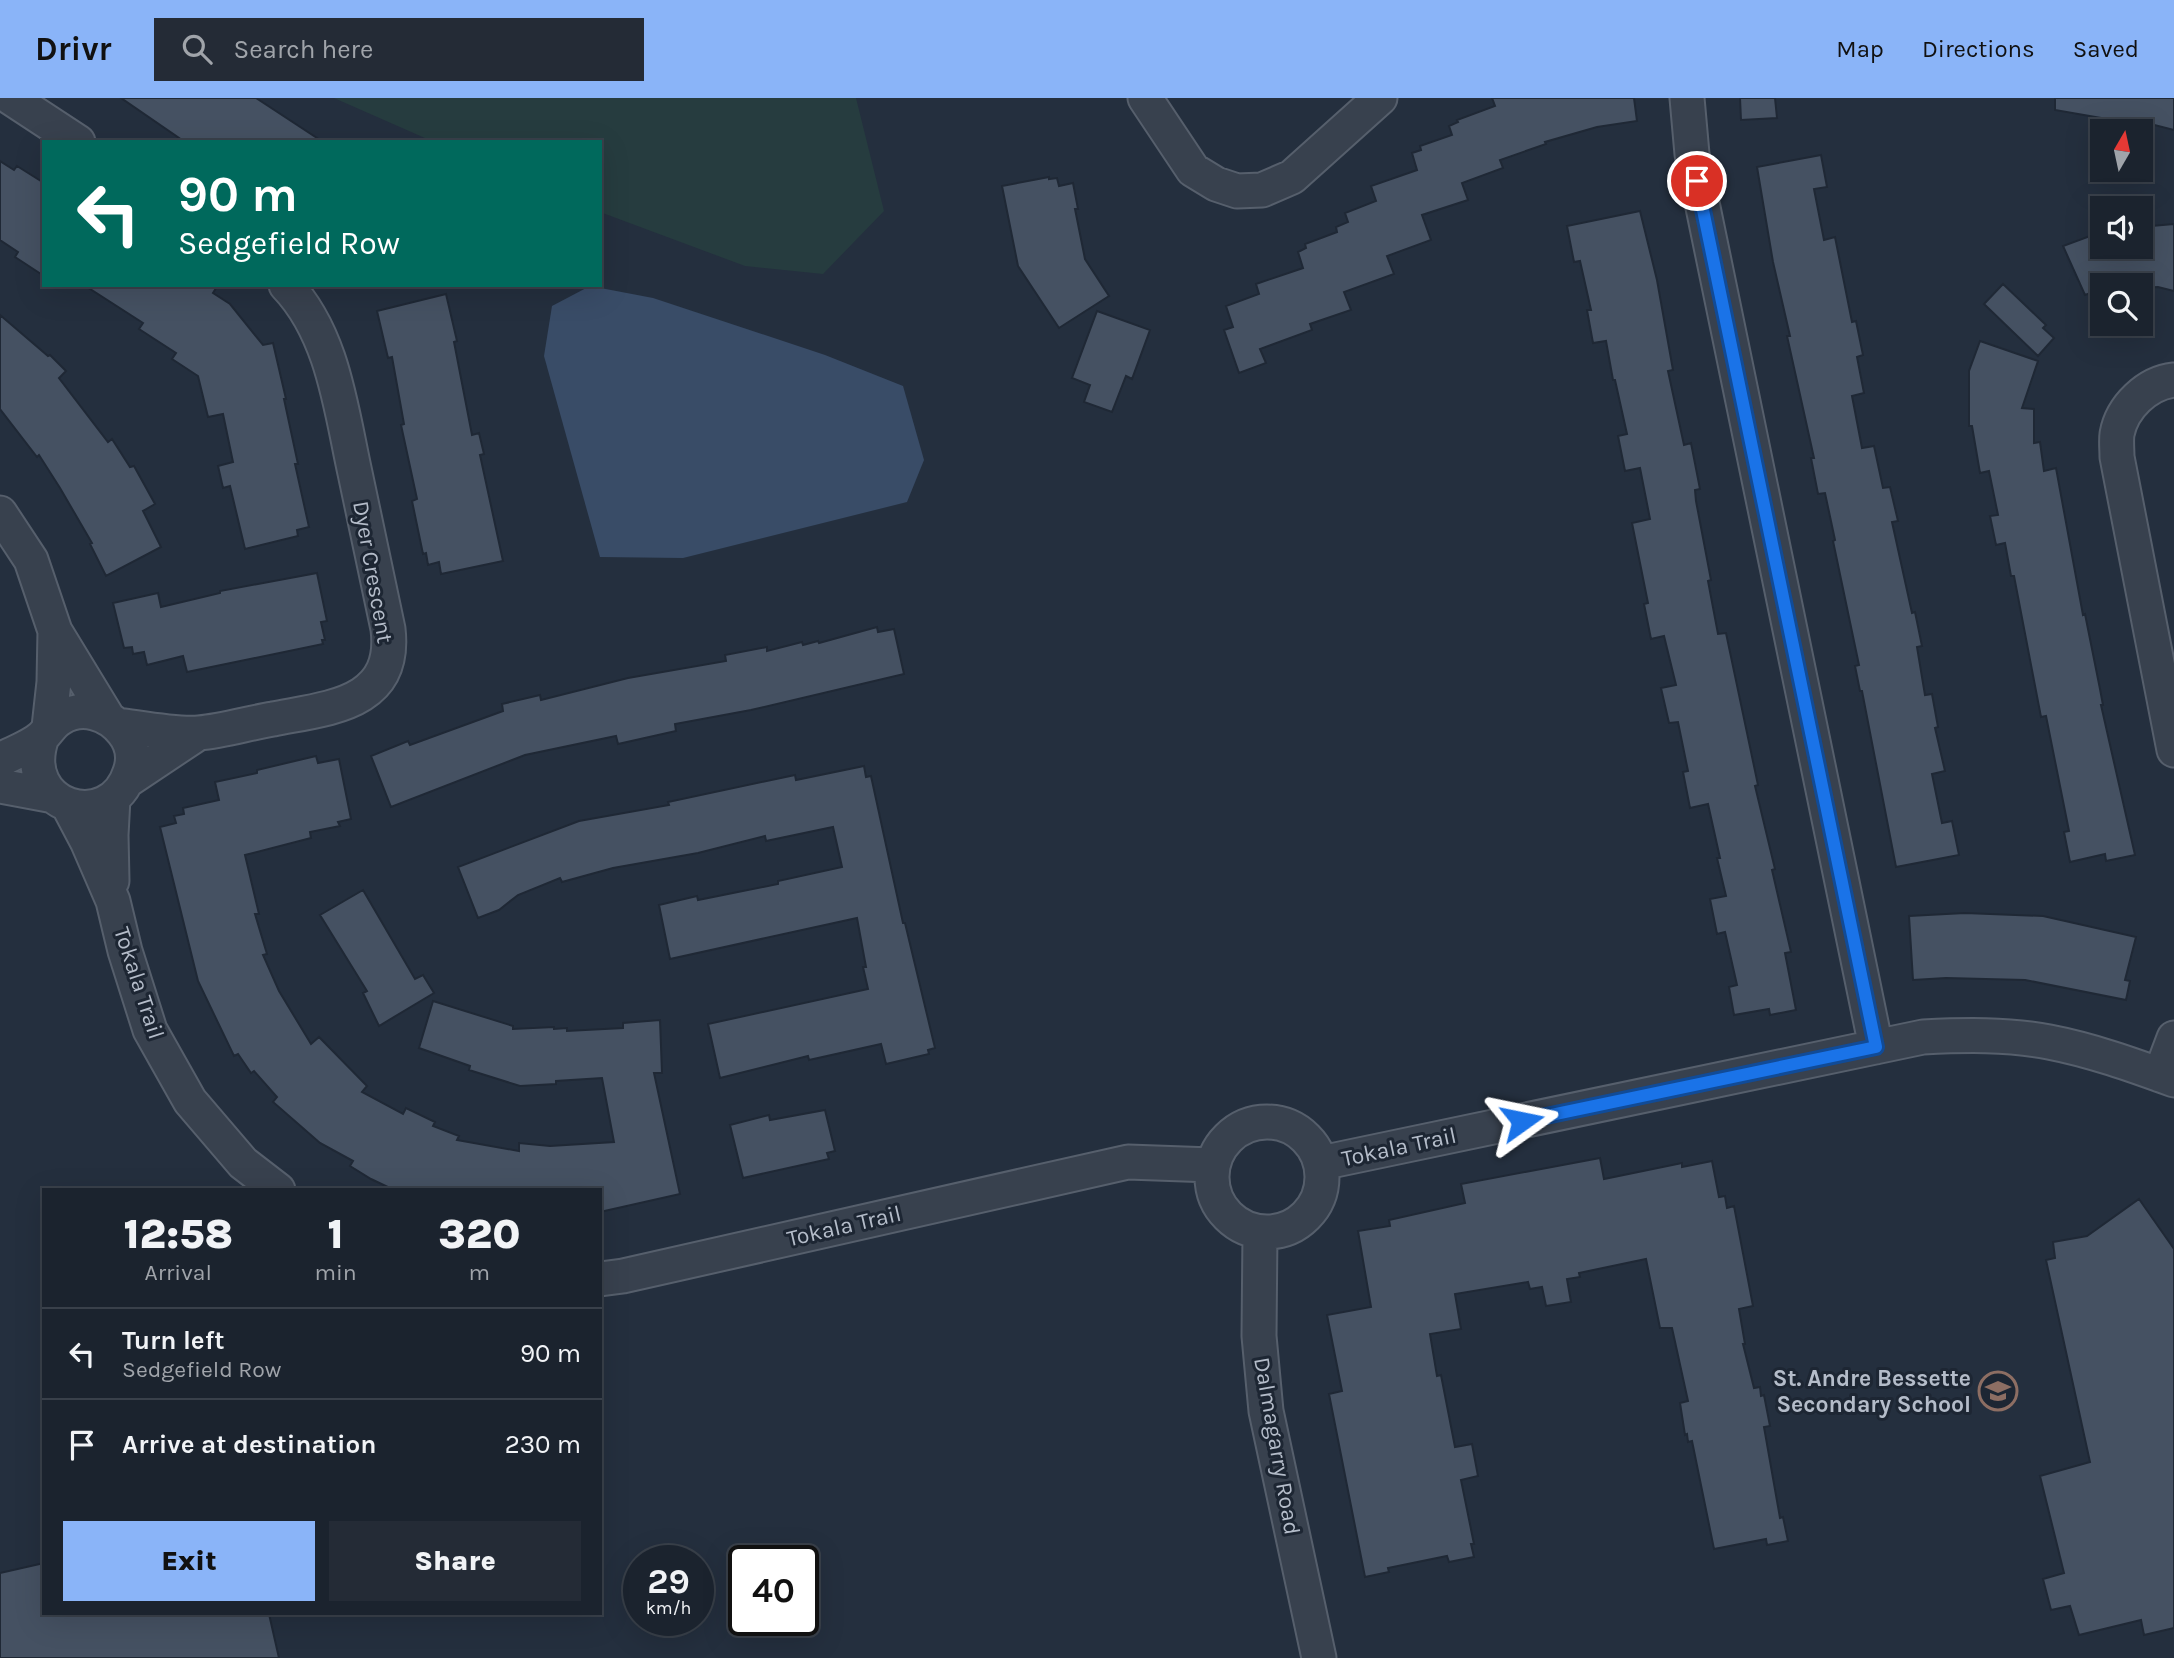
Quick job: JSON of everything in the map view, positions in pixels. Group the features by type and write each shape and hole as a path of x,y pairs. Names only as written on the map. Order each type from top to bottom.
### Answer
{"street":[{"path":"11,98 75,140"},
{"path":"1145,98 1194,170 1216,184 1237,191 1262,190 1292,177 1380,98"},
{"path":"1687,98 1692,154 1876,1047"},
{"name":"Dyer Crescent","path":"113,721 197,734 340,706 366,693 378,682 386,664 390,643 388,629 334,377 315,325 288,287"},
{"path":"2174,380 2167,380 2143,391 2126,413 2117,433 2117,457 2174,750"},
{"path":"0,513 31,560 55,631 113,721 127,737 132,751 132,766 120,789 99,805 83,808 0,786"},
{"path":"55,631 54,682 46,732 36,753 37,769 43,784 61,801"},
{"path":"0,760 46,732 62,717 77,712 93,712 113,721"},
{"name":"Dyer Crescent","path":"120,789 197,734"},
{"name":"Tokala Trail","path":"113,901 111,835 120,789"},
{"name":"Tokala Trail","path":"61,801 87,841 113,901 150,1030 190,1101 243,1163 275,1188"},
{"name":"Tokala Trail","path":"1321,1163 1923,1037 1968,1035 2046,1042 2084,1050 2167,1078"},
{"path":"2167,1078 2174,1038"},
{"path":"1266,1121 1284,1124 1301,1132 1314,1146 1321,1163 1323,1181 1319,1199 1309,1214 1295,1226 1278,1232 1260,1232 1242,1227 1227,1216 1216,1201 1211,1184 1212,1165 1219,1148 1231,1134 1248,1124 1266,1121"},
{"name":"Tokala Trail","path":"602,1279 1128,1162 1212,1165"},
{"name":"Dalmagarry Road","path":"1260,1232 1259,1336 1266,1411 1318,1658"}],"green space":[{"path":"334,98 856,98 884,211 823,274 745,266 602,213 602,140 429,140"}],"water":[{"path":"588,287 653,298 825,355 903,386 924,460 907,502 683,558 600,557 544,356 552,306"}],"building":[{"path":"121,98 256,98 320,140 182,140"},
{"path":"1492,98 1634,98 1637,121 1597,127 1545,142 1546,144 1500,160 1503,168 1462,183 1468,200 1422,215 1431,240 1387,256 1394,274 1344,292 1351,310 1310,324 1312,330 1260,349 1266,363 1239,373 1224,330 1233,327 1226,306 1259,294 1256,284 1303,268 1298,252 1306,248 1305,244 1337,232 1336,227 1348,222 1345,213 1376,201 1371,186 1417,170 1412,153 1421,150 1420,146 1452,135 1449,126 1458,122 1457,120 1495,106"},
{"path":"1740,98 1775,98 1777,118 1741,120"},
{"path":"2055,98 2174,98 2174,130 2153,125 2153,119 2107,119 2055,110"},
{"path":"1821,155 1827,187 1814,189 1824,240 1835,237 1852,322 1856,321 1863,355 1857,357 1864,393 1852,396 1862,448 1874,446 1883,488 1890,487 1898,521 1892,522 1922,646 1917,647 1925,695 1932,694 1938,727 1935,728 1945,771 1932,774 1942,823 1952,821 1959,855 1896,867 1855,666 1859,665 1833,541 1835,540 1825,493 1818,494 1811,458 1814,458 1787,336 1790,336 1773,262 1757,167"},
{"path":"0,161 14,170 17,166 42,182 42,275 15,257 18,252 0,240"},
{"path":"1049,177 1057,178 1059,186 1073,183 1085,259 1109,296 1059,328 1018,266 1002,186"},
{"path":"1640,211 1657,280 1673,370 1668,371 1684,445 1691,443 1700,489 1695,490 1696,501 1718,634 1726,633 1758,785 1755,786 1775,869 1772,870 1791,952 1785,953 1796,1010 1770,1015 1769,1009 1734,1015 1729,987 1737,985 1725,932 1717,934 1710,899 1726,896 1717,858 1720,858 1708,804 1690,808 1683,772 1688,771 1678,722 1669,723 1661,688 1676,685 1664,636 1651,639 1644,604 1648,603 1632,523 1650,519 1640,468 1625,471 1618,436 1627,434 1606,341 1593,343 1587,310 1591,310 1580,261 1574,262 1567,226"},
{"path":"2174,224 2174,291 2153,287 2153,273 2090,273 2090,293 2085,295 2063,246 2090,236 2090,259 2153,259 2153,226"},
{"path":"2003,284 2046,325 2043,328 2054,338 2038,356 1984,304"},
{"path":"87,287 217,287 213,293 230,304 263,345 273,343 309,527 297,530 298,536 245,549 230,486 223,488 218,466 233,462 223,414 208,417 198,376 172,359 176,353 139,329 143,323"},
{"path":"446,294 457,341 454,342 472,435 479,433 484,454 480,455 503,561 441,574 439,562 428,565 426,553 423,554 412,501 417,499 401,425 404,424 392,357 388,358 377,311"},
{"path":"1097,311 1150,330 1132,379 1126,376 1112,412 1084,402 1090,385 1072,378"},
{"path":"0,315 66,371 59,378 108,442 112,439 130,467 134,466 155,504 143,511 161,547 106,576 90,544 92,543 60,488 39,455 37,457 0,409"},
{"path":"1980,341 2038,361 2022,408 2034,409 2034,443 2040,442 2044,471 2056,468 2101,705 2135,855 2106,861 2105,854 2070,862 2064,832 2069,831 2046,716 2041,717 2014,576 2011,576 2005,543 1996,545 1990,516 1998,515 1989,471 1980,473 1972,426 1969,426 1969,371"},
{"path":"317,573 327,621 321,622 325,640 322,640 323,644 187,672 183,656 147,665 144,652 133,654 132,647 124,648 113,603 158,593 161,607 220,591"},
{"path":"877,627 878,632 894,629 904,674 751,710 675,724 676,731 618,744 616,736 525,755 391,807 371,756 408,741 410,745 503,711 502,704 540,695 541,700 628,678 726,661 725,655 767,647 767,651 802,642 803,645 818,641 819,643"},
{"path":"316,756 318,763 339,759 351,819 338,822 340,826 310,832 311,838 245,855 259,914 255,914 267,954 263,955 279,991 311,1044 319,1037 367,1086 362,1092 403,1114 406,1108 435,1122 433,1126 459,1136 457,1140 519,1151 519,1143 550,1146 614,1142 602,1078 520,1086 469,1070 470,1066 419,1048 433,1001 513,1026 513,1029 554,1027 567,1028 567,1031 623,1028 623,1023 660,1020 662,1073 654,1073 680,1194 602,1212 602,1188 390,1188 350,1166 353,1161 320,1143 273,1102 277,1097 254,1071 251,1073 238,1054 234,1056 198,981 160,827 176,823 174,816 184,814 183,808 219,800 215,782 257,773 257,770"},
{"path":"864,766 866,777 871,776 903,923 935,1048 928,1050 929,1054 886,1064 881,1044 809,1060 808,1056 720,1078 708,1024 868,989 857,918 670,959 659,905 697,896 698,900 778,884 778,881 842,867 833,827 766,841 765,836 698,853 613,868 562,882 560,878 518,895 499,910 478,918 458,867 579,821 669,805 668,802 795,775 796,780"},
{"path":"363,890 415,979 423,975 434,993 379,1026 363,993 367,991 320,915"},
{"path":"1965,913 2043,916 2136,937 2125,980 2130,981 2126,1000 2025,980 1913,980 1909,916"},
{"path":"825,1110 835,1151 827,1153 829,1159 743,1178 730,1125 769,1115 770,1120"},
{"path":"1600,1158 1604,1179 1682,1163 1682,1167 1712,1161 1719,1197 1725,1196 1727,1208 1734,1206 1753,1306 1739,1309 1743,1344 1754,1388 1760,1387 1761,1396 1764,1395 1770,1426 1764,1427 1780,1518 1783,1517 1788,1541 1767,1545 1766,1539 1714,1549 1692,1441 1688,1442 1687,1434 1685,1435 1680,1403 1688,1401 1672,1328 1660,1328 1646,1259 1579,1273 1580,1277 1567,1279 1571,1302 1546,1306 1542,1287 1530,1289 1528,1282 1455,1294 1461,1329 1430,1334 1437,1376 1441,1375 1455,1447 1472,1444 1478,1476 1461,1480 1474,1544 1471,1544 1474,1557 1449,1562 1447,1556 1388,1568 1389,1572 1365,1577 1329,1394 1342,1391 1327,1315 1371,1307 1358,1231 1390,1226 1389,1220 1465,1203 1461,1184"},
{"path":"2139,1199 2174,1249 2174,1628 2144,1635 2141,1620 2079,1635 2070,1606 2051,1610 2043,1579 2064,1573 2040,1476 2090,1462 2046,1260 2055,1258 2053,1242 2087,1236"},
{"path":"42,1563 42,1615 269,1615 279,1658 0,1658 0,1573"}],"place":[{"name":"St. Andre Bessette Secondary School","path":"1998,1391"}],"route":[{"path":"1522,1121 1876,1047 1697,181"}]}
